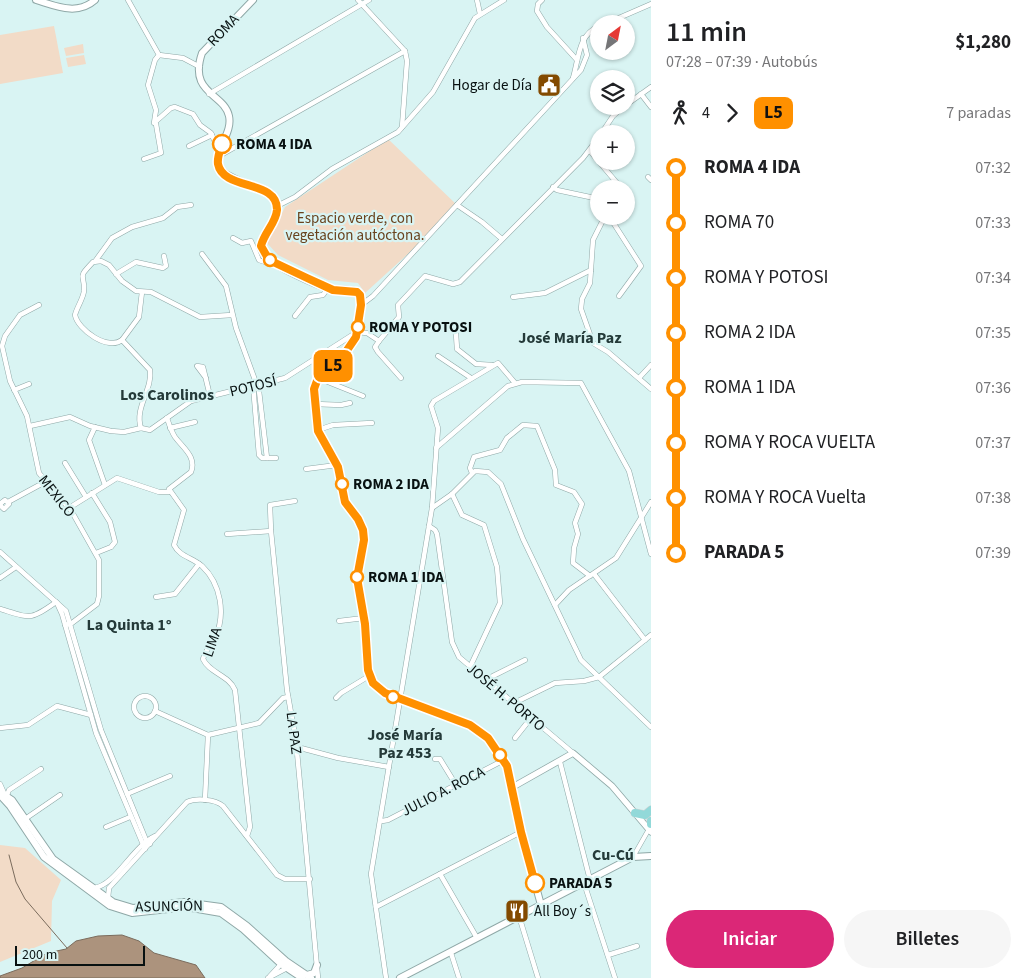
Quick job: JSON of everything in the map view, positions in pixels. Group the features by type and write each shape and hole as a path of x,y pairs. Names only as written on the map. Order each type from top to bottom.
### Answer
{"main road":[{"path":"36,0 72,10 84,8 95,0"},
{"name":"ROMA","path":"200,67 200,58 205,48 253,0"},
{"path":"200,67 203,85 209,94 229,113 230,120 219,156 219,165 224,173 231,178 268,193 276,206 275,216 261,246 269,260 328,288 357,292 360,295 361,305 357,332 341,359 318,378 314,389 318,430 337,465 345,502 358,519 363,530 364,540 357,578 364,618 366,660 369,676 378,688 400,699 478,729 504,760 512,788 519,831 541,905"},
{"name":"ASUNCIÓN","path":"3,794 25,819 53,859 70,875 94,888 108,899 118,905 133,908 184,902 221,907 247,926 286,964"},
{"name":"ASUNCIÓN","path":"3,794 44,857 104,902 121,911 137,913 192,907 221,913 286,964 307,977"},
{"path":"637,816 645,815 651,810"},
{"path":"400,978 633,857 651,856"},
{"path":"307,977 314,973 317,965"}],"street":[{"path":"128,0 159,55"},
{"path":"209,94 360,2 369,0"},
{"path":"477,0 480,14"},
{"path":"276,206 295,197 332,169 402,129 433,92 472,24 480,14 504,0"},
{"path":"542,0 538,4 537,11 547,27 577,60"},
{"path":"360,2 405,51 407,61 402,129"},
{"path":"626,15 651,4"},
{"path":"571,81 583,38 590,30"},
{"path":"361,305 373,296 571,81 587,59 583,38"},
{"path":"219,156 405,51"},
{"path":"159,55 183,58 200,67"},
{"path":"144,159 161,153 156,124 153,122 156,110 148,85 155,60 159,55"},
{"path":"635,98 651,87"},
{"path":"641,94 651,107"},
{"path":"156,124 171,108 176,107 191,112 212,135 215,142 222,144"},
{"path":"189,146 212,135"},
{"path":"401,378 375,347 399,317 398,305 425,276 457,284 590,151"},
{"path":"606,170 614,180"},
{"path":"553,186 561,191 590,197"},
{"path":"457,204 502,239"},
{"path":"142,292 139,317 122,340 115,344 105,342 85,330 76,319 75,311 84,290 82,275 112,238 132,227 163,218 177,207 192,205"},
{"path":"600,225 593,240 588,286 580,305 591,339 651,389"},
{"path":"615,225 641,266 619,296"},
{"path":"233,238 242,243 251,241 259,260 265,262 269,260"},
{"path":"202,254 226,286 232,315 254,378 260,455 266,458 276,458"},
{"path":"116,274 136,262 163,268 166,266 164,256"},
{"path":"96,260 106,263 124,282 142,292 151,292 183,310 203,318 232,315"},
{"path":"513,297 545,292 591,270"},
{"path":"295,316 308,299 323,295 328,288"},
{"name":"MEXICO","path":"38,305 20,316 1,340 7,372 30,426 36,466 45,482 69,508 96,554 99,567 98,600 94,607 68,625"},
{"path":"434,324 453,329 456,334 457,349 476,364 500,364 515,383"},
{"path":"357,332 367,333 379,341"},
{"name":"POTOSÍ","path":"30,426 70,417 95,427 118,432 141,428 153,429 185,403 255,387 290,376 357,332"},
{"path":"122,340 148,367 151,373 139,415 141,428"},
{"path":"438,356 472,378"},
{"path":"386,978 372,874 382,821 388,767 432,508 438,428 431,410 434,401 496,364"},
{"path":"639,378 651,365"},
{"path":"0,370 7,372"},
{"path":"206,378 210,396"},
{"path":"318,378 363,396"},
{"path":"436,448 503,389 515,383 583,384 629,471 651,554"},
{"path":"14,390 29,384"},
{"path":"315,404 341,405 350,403"},
{"path":"69,508 119,478 159,492 169,492 170,487 190,472 192,466 188,452 174,436 167,418"},
{"path":"170,428 195,422"},
{"path":"318,430 333,425 372,424"},
{"path":"472,473 470,468 474,457 500,450 507,438 523,425 538,428 555,470 556,485 574,492 582,504 575,523 578,534 574,548 573,563 592,575 645,640"},
{"path":"95,427 89,440 105,485"},
{"path":"65,463 86,497"},
{"path":"306,469 337,465"},
{"path":"432,508 452,494 472,473 479,470 488,472 501,484 523,539 578,655 651,727"},
{"path":"0,504 2,508 6,508 8,502 45,482"},
{"name":"LIMA","path":"169,492 184,510 174,545 178,552 199,564 214,582 222,606 216,635 203,659 206,664 233,686 250,827 247,836"},
{"path":"92,493 110,522 115,542 112,547 96,554"},
{"path":"452,494 462,515 485,526 497,567 500,606 470,667"},
{"name":"LA PAZ","path":"295,501 270,506 271,531 288,697 293,715 297,747 318,978"},
{"path":"555,605 569,590 618,555 651,502"},
{"name":"JOSÉ H. PORTO","path":"429,526 437,534 452,642 461,660 612,786 637,816 651,825"},
{"path":"227,534 271,531"},
{"path":"0,552 66,611 92,714 130,817 146,843"},
{"path":"156,597 175,594 199,564"},
{"path":"0,578 16,567"},
{"path":"0,609 31,617 38,615 56,602"},
{"path":"339,621 364,618"},
{"path":"514,703 555,683 584,681 599,677 651,635"},
{"path":"488,682 493,676 525,660"},
{"path":"336,698 340,693 369,676"},
{"path":"142,697 148,697 155,704 155,711 151,716 140,717 136,712 135,705 142,697"},
{"path":"155,711 208,736 259,723 283,698 288,697"},
{"path":"0,728 28,725 57,706 92,714"},
{"path":"92,714 146,843 145,849 109,888 108,899"},
{"path":"514,738 531,718"},
{"path":"205,800 208,736"},
{"path":"297,747 338,758 388,767"},
{"path":"512,788 573,754"},
{"path":"435,759 440,759 456,785"},
{"name":"JULIO A. ROCA","path":"382,821 388,820 504,760"},
{"path":"560,762 587,881 615,978"},
{"path":"3,794 41,769"},
{"path":"127,794 170,776"},
{"name":"ASUNCIÓN","path":"0,784 3,794"},
{"path":"25,819 60,795"},
{"path":"94,888 106,884 146,843 156,836 187,802 205,800 217,802 223,806 277,875 285,878 310,879"},
{"path":"633,857 651,825 637,816"},
{"path":"106,827 130,817"},
{"path":"376,908 519,831"},
{"path":"440,874 477,938"},
{"path":"520,916 538,978"},
{"path":"608,955 637,946"},
{"path":"451,953 459,978"},
{"path":"268,978 286,964"},
{"path":"268,978 286,964"}],"green space":[{"path":"54,26 63,73 0,84 0,35"},
{"path":"83,44 84,53 66,56 64,48"},
{"path":"84,55 86,64 68,67 66,58"},
{"name":"Espacio verde, con vegetación autóctona.","path":"388,139 457,205 432,232 365,293 358,283 328,280 278,255 267,243 285,207"},
{"path":"0,845 25,848 61,880 52,901 51,941 0,962"}],"shaded area":[{"path":"122,935 139,941 154,953 196,965 205,978 0,978 0,976 22,968 47,953 66,949 76,941 98,936"}],"waterway":[{"path":"9,855 16,882 25,899 67,948"}],"bus line":[{"name":"L5","path":"222,144 218,162 220,169 231,178 263,190 275,202 277,210 261,246 269,260 322,286 333,290 353,290 360,295 361,305 356,337 341,359 319,377 314,389 318,431 334,456 342,479 345,502 362,525 363,530 364,540 357,573 357,584 365,624 366,660 369,676 373,683 385,693 470,725 488,738 507,766 521,832 535,883"}],"place":[{"name":"Hogar de Día","path":"549,85"},
{"name":"ROMA 4 IDA","path":"222,144"},
{"name":"ROMA Y POTOSI","path":"358,327"},
{"name":"ROMA 2 IDA","path":"342,484"},
{"name":"ROMA 1 IDA","path":"357,577"},
{"name":"PARADA 5","path":"535,883"},
{"name":"All Boy´s","path":"517,911"}],"district":[{"name":"José María Paz","path":"570,337"},
{"name":"Los Carolinos","path":"167,394"},
{"name":"La Quinta 1°","path":"129,624"},
{"name":"José María Paz 453","path":"405,743"},
{"name":"Cu-Cú","path":"613,854"}]}
